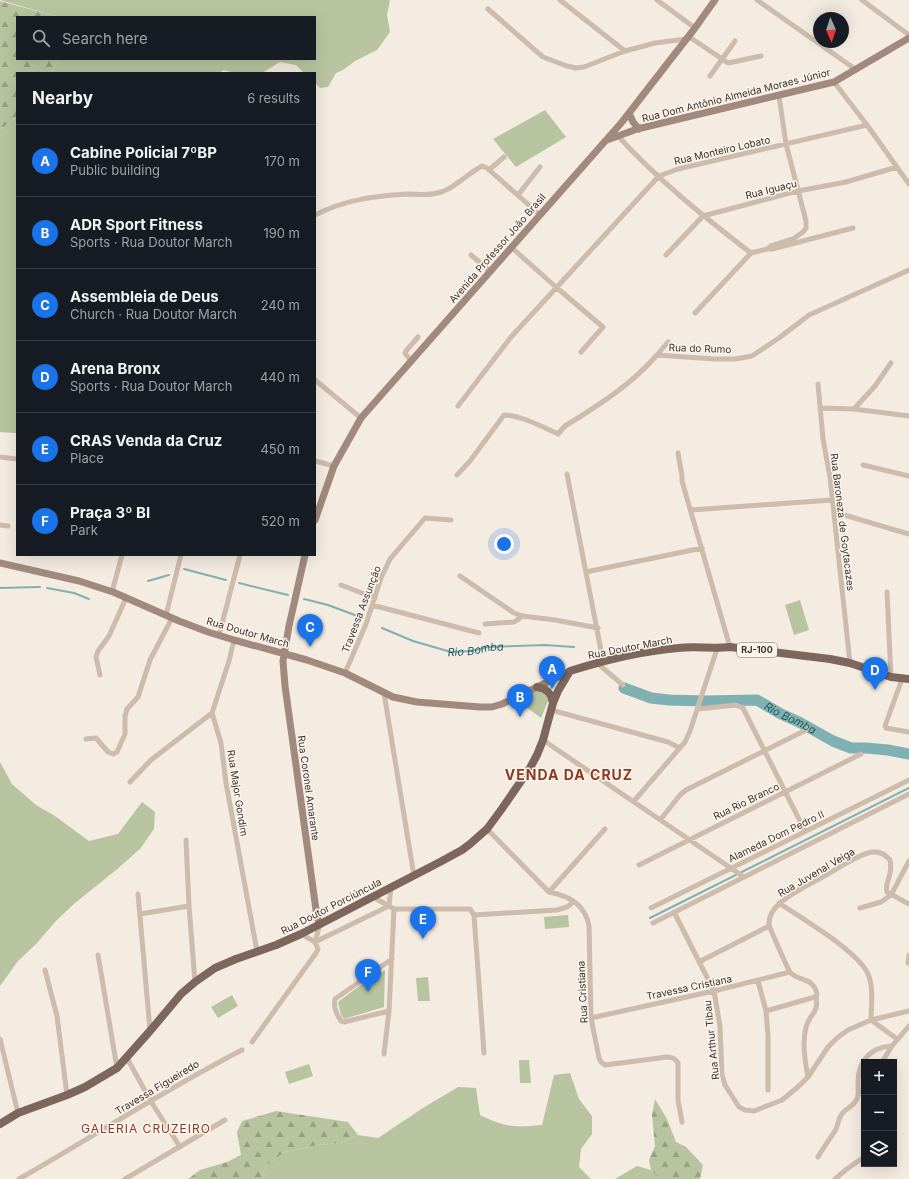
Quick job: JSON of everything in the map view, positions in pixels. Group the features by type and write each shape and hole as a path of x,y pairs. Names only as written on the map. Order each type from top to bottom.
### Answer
{"main road":[{"path":"616,133 628,114 695,28 714,0"},
{"name":"Rua Dom Antônio Almeida Moraes Júnior","path":"605,140 616,133 639,129 834,82 909,37"},
{"path":"628,114 639,129"},
{"name":"Avenida Professor João Brasil","path":"316,517 334,466 361,418 410,361 453,315 539,214 605,140"},
{"path":"284,654 305,556"},
{"name":"Rua Doutor March","path":"0,564 63,576 113,592 169,617 234,640 345,672 393,697 417,702 492,707 502,704 570,671 600,662 677,648 692,647 717,649 730,647 830,659 850,663 891,677 906,679"},
{"name":"Rua Coronel Amarante","path":"284,654 285,686 314,893 320,924"},
{"name":"Rua Doutor Porciúncula","path":"0,1124 18,1114 67,1096 99,1080 117,1068 181,994 215,968 302,934 462,850 487,829 530,768 543,740 552,706 559,687 570,671"},
{"path":"537,687 547,690 551,695 552,706"}],"street":[{"path":"560,0 625,51"},
{"path":"657,0 695,28"},
{"path":"758,0 855,69"},
{"path":"862,0 909,37"},
{"path":"488,9 539,54 548,60 576,68 584,67 625,51 655,43 687,38 728,63 761,56"},
{"path":"710,76 736,41"},
{"path":"834,82 909,184"},
{"path":"766,249 770,246 799,236 806,228 806,220 786,144 779,96"},
{"name":"Rua Monteiro Lobato","path":"458,406 511,337 659,176 678,169 867,125"},
{"path":"616,133 659,176 703,216 751,253"},
{"path":"489,170 504,157"},
{"path":"316,215 364,198 408,194 436,194 449,188 482,166 489,170 539,214"},
{"path":"518,195 540,167"},
{"name":"Rua Iguaçu","path":"703,216 798,191 846,182 897,167"},
{"path":"666,256 703,216"},
{"path":"695,313 751,253 853,228"},
{"path":"511,247 603,327 581,352"},
{"path":"471,255 490,271"},
{"name":"Rua do Rumo","path":"457,475 470,461 504,415 518,418 558,434 565,426 623,388 657,355 714,359 735,359 752,356 780,338 810,315 909,270"},
{"path":"410,361 405,353 418,337"},
{"path":"657,355 668,342"},
{"path":"854,409 879,380 891,363"},
{"path":"316,381 361,418"},
{"name":"Rua Baroneza de Goytacazes","path":"818,384 834,512 850,663"},
{"path":"820,408 854,409 909,416"},
{"path":"678,453 682,481 730,647"},
{"path":"0,457 16,459"},
{"path":"316,461 334,466"},
{"path":"863,465 909,476"},
{"path":"567,474 598,628 600,662 623,686"},
{"path":"691,510 832,500"},
{"path":"834,512 909,534"},
{"name":"Travessa Assunção","path":"345,672 375,598 381,578 390,559 423,519 431,518 451,520"},
{"path":"0,525 8,526"},
{"path":"586,572 702,548"},
{"path":"113,592 122,556"},
{"path":"86,739 96,738 111,754 117,752 121,745 125,734 125,716 127,709 138,697 150,660 169,617 181,556"},
{"path":"219,635 240,556"},
{"path":"460,576 514,613 523,616 598,628"},
{"path":"341,585 375,598"},
{"path":"887,592 891,677"},
{"path":"100,675 97,663 97,653 109,636 126,598"},
{"path":"372,605 479,633"},
{"path":"485,624 514,622 523,616"},
{"path":"130,782 151,760 212,713 229,661 234,640"},
{"path":"634,801 685,742 698,709 717,649"},
{"path":"906,679 885,726 886,728 909,732"},
{"path":"384,693 414,876"},
{"path":"698,709 736,705 743,708 805,831"},
{"path":"552,706 569,714 668,742 680,748"},
{"name":"Rua Major Gondim","path":"212,713 220,743 257,951"},
{"path":"661,819 682,792 808,730"},
{"path":"543,740 743,876"},
{"name":"Rua Rio Branco","path":"639,865 861,754"},
{"name":"Alameda Dom Pedro II","path":"651,908 734,869 805,831 909,780"},
{"path":"653,923 743,876 909,794"},
{"name":"Rua Cristiana","path":"487,829 549,892 572,899 583,909 588,918 591,1018 599,1058 605,1065 667,1057 676,1060 678,1063 678,1100 682,1122"},
{"path":"549,892 605,829"},
{"path":"186,840 195,982"},
{"name":"Rua Juvenal Veiga","path":"769,926 771,915 779,903 824,876 869,852 879,852 890,860 890,872 886,888 887,892 891,895"},
{"path":"860,908 881,902 891,895 909,861"},
{"path":"384,1054 389,1011 392,959 391,887"},
{"path":"138,894 150,1031"},
{"path":"891,895 909,904"},
{"path":"373,896 392,908"},
{"path":"779,903 816,927 852,954 867,973 871,985 871,1020 897,1039"},
{"path":"474,915 557,910 563,909 571,904"},
{"path":"140,914 189,906"},
{"path":"315,942 392,908 470,909 474,915 484,1053"},
{"path":"674,912 714,992"},
{"path":"315,942 320,924"},
{"path":"699,962 769,926 790,972 809,981 814,986 816,1009 806,1026 805,1033 804,1049 808,1077"},
{"path":"252,1042 318,949 315,942 302,934"},
{"path":"98,955 117,1068"},
{"path":"908,963 909,955"},
{"path":"389,1011 344,1022 341,1021 336,1015 334,1002 335,999 392,959"},
{"path":"45,970 57,1016 67,1096"},
{"name":"Travessa Cristiana","path":"591,1018 714,992 790,972"},
{"path":"758,981 766,1010 768,1036 768,1090"},
{"name":"Rua Arthur Tibau","path":"714,992 720,1026 722,1075 725,1085 739,1107 745,1110 754,1110 782,1100 808,1077 828,1047 848,1030 871,1020 909,1011"},
{"path":"766,1010 816,996"},
{"path":"884,1059 897,1039 909,1026"},
{"path":"0,1040 18,1114"},
{"path":"818,1157 836,1130 841,1115 857,1100 860,1072 862,1064 867,1056 872,1051 880,1047 892,1046"},
{"name":"Travessa Figueiredo","path":"20,1179 150,1100 210,1066 242,1050"},
{"path":"127,1058 150,1100 180,1147"},
{"path":"125,1179 225,1120"},
{"path":"835,1179 861,1159"}],"green space":[{"path":"0,0 390,0 387,15 390,32 377,50 336,73 328,87 320,88 316,84 316,72 303,72 296,65 280,62 264,72 231,72 223,70 221,72 52,72 59,60 316,60 316,16 56,16"},
{"path":"0,1 55,16 16,16 16,60 59,60 52,72 16,72 16,117 0,130"},
{"path":"545,110 566,137 516,167 493,139"},
{"path":"16,117 16,433 0,432 0,130"},
{"path":"800,600 809,630 794,635 785,605"},
{"path":"535,691 541,691 547,696 548,701 541,718 517,700"},
{"path":"0,762 12,784 36,805 55,816 89,841 118,834 142,802 155,812 154,829 140,849 75,903 57,920 35,945 18,961 0,986"},
{"path":"568,915 569,927 545,929 544,917"},
{"path":"385,970 384,1007 344,1019 341,1015 338,1002 362,984"},
{"path":"428,977 430,1001 418,1001 416,978"},
{"path":"232,995 238,1006 218,1018 211,1007"},
{"path":"519,1060 529,1060 531,1083 520,1083"},
{"path":"309,1064 313,1076 289,1084 285,1072"},
{"path":"570,1073 579,1099 592,1116 592,1134 581,1149 579,1167 591,1179 262,1179 265,1166 285,1152 318,1145 341,1143 358,1135 378,1138 458,1087 476,1088 480,1115 510,1126 542,1125 554,1075"},
{"path":"655,1099 667,1119 676,1142 686,1147 703,1165 700,1179 659,1179 651,1170 649,1160 655,1146 652,1115"},
{"path":"276,1111 348,1122 358,1135 341,1143 318,1145 285,1152 265,1166 262,1179 188,1179 200,1170 227,1162 241,1155 237,1132 242,1121"},
{"path":"637,1166 651,1170 659,1179 615,1179"}],"waterway":[{"name":"Rio Bomba","path":"184,569 226,580"},
{"name":"Rio Bomba","path":"148,581 169,575"},
{"name":"Rio Bomba","path":"239,583 288,595"},
{"name":"Rio Bomba","path":"0,588 40,587"},
{"name":"Rio Bomba","path":"47,588 74,593 89,599"},
{"name":"Rio Bomba","path":"304,599 328,605 360,617"},
{"name":"Rio Bomba","path":"382,628 413,641 451,652 472,651 488,647 545,645 574,647"},
{"name":"Rio Bomba","path":"624,688 651,698 669,700 757,700 833,741 851,748 888,750 909,754"},
{"path":"650,918 909,788"}],"place":[{"name":"Assembleia de Deus","path":"310,647"},
{"name":"Cabine Policial 7ºBP","path":"552,689"},
{"name":"Arena Bronx","path":"875,690"},
{"name":"ADR Sport Fitness","path":"520,717"},
{"name":"CRAS Venda da Cruz","path":"423,939"},
{"name":"Praça 3º BI","path":"368,992"}],"district":[{"name":"VENDA DA CRUZ","path":"569,775"},
{"name":"GALERIA CRUZEIRO","path":"146,1129"}]}
